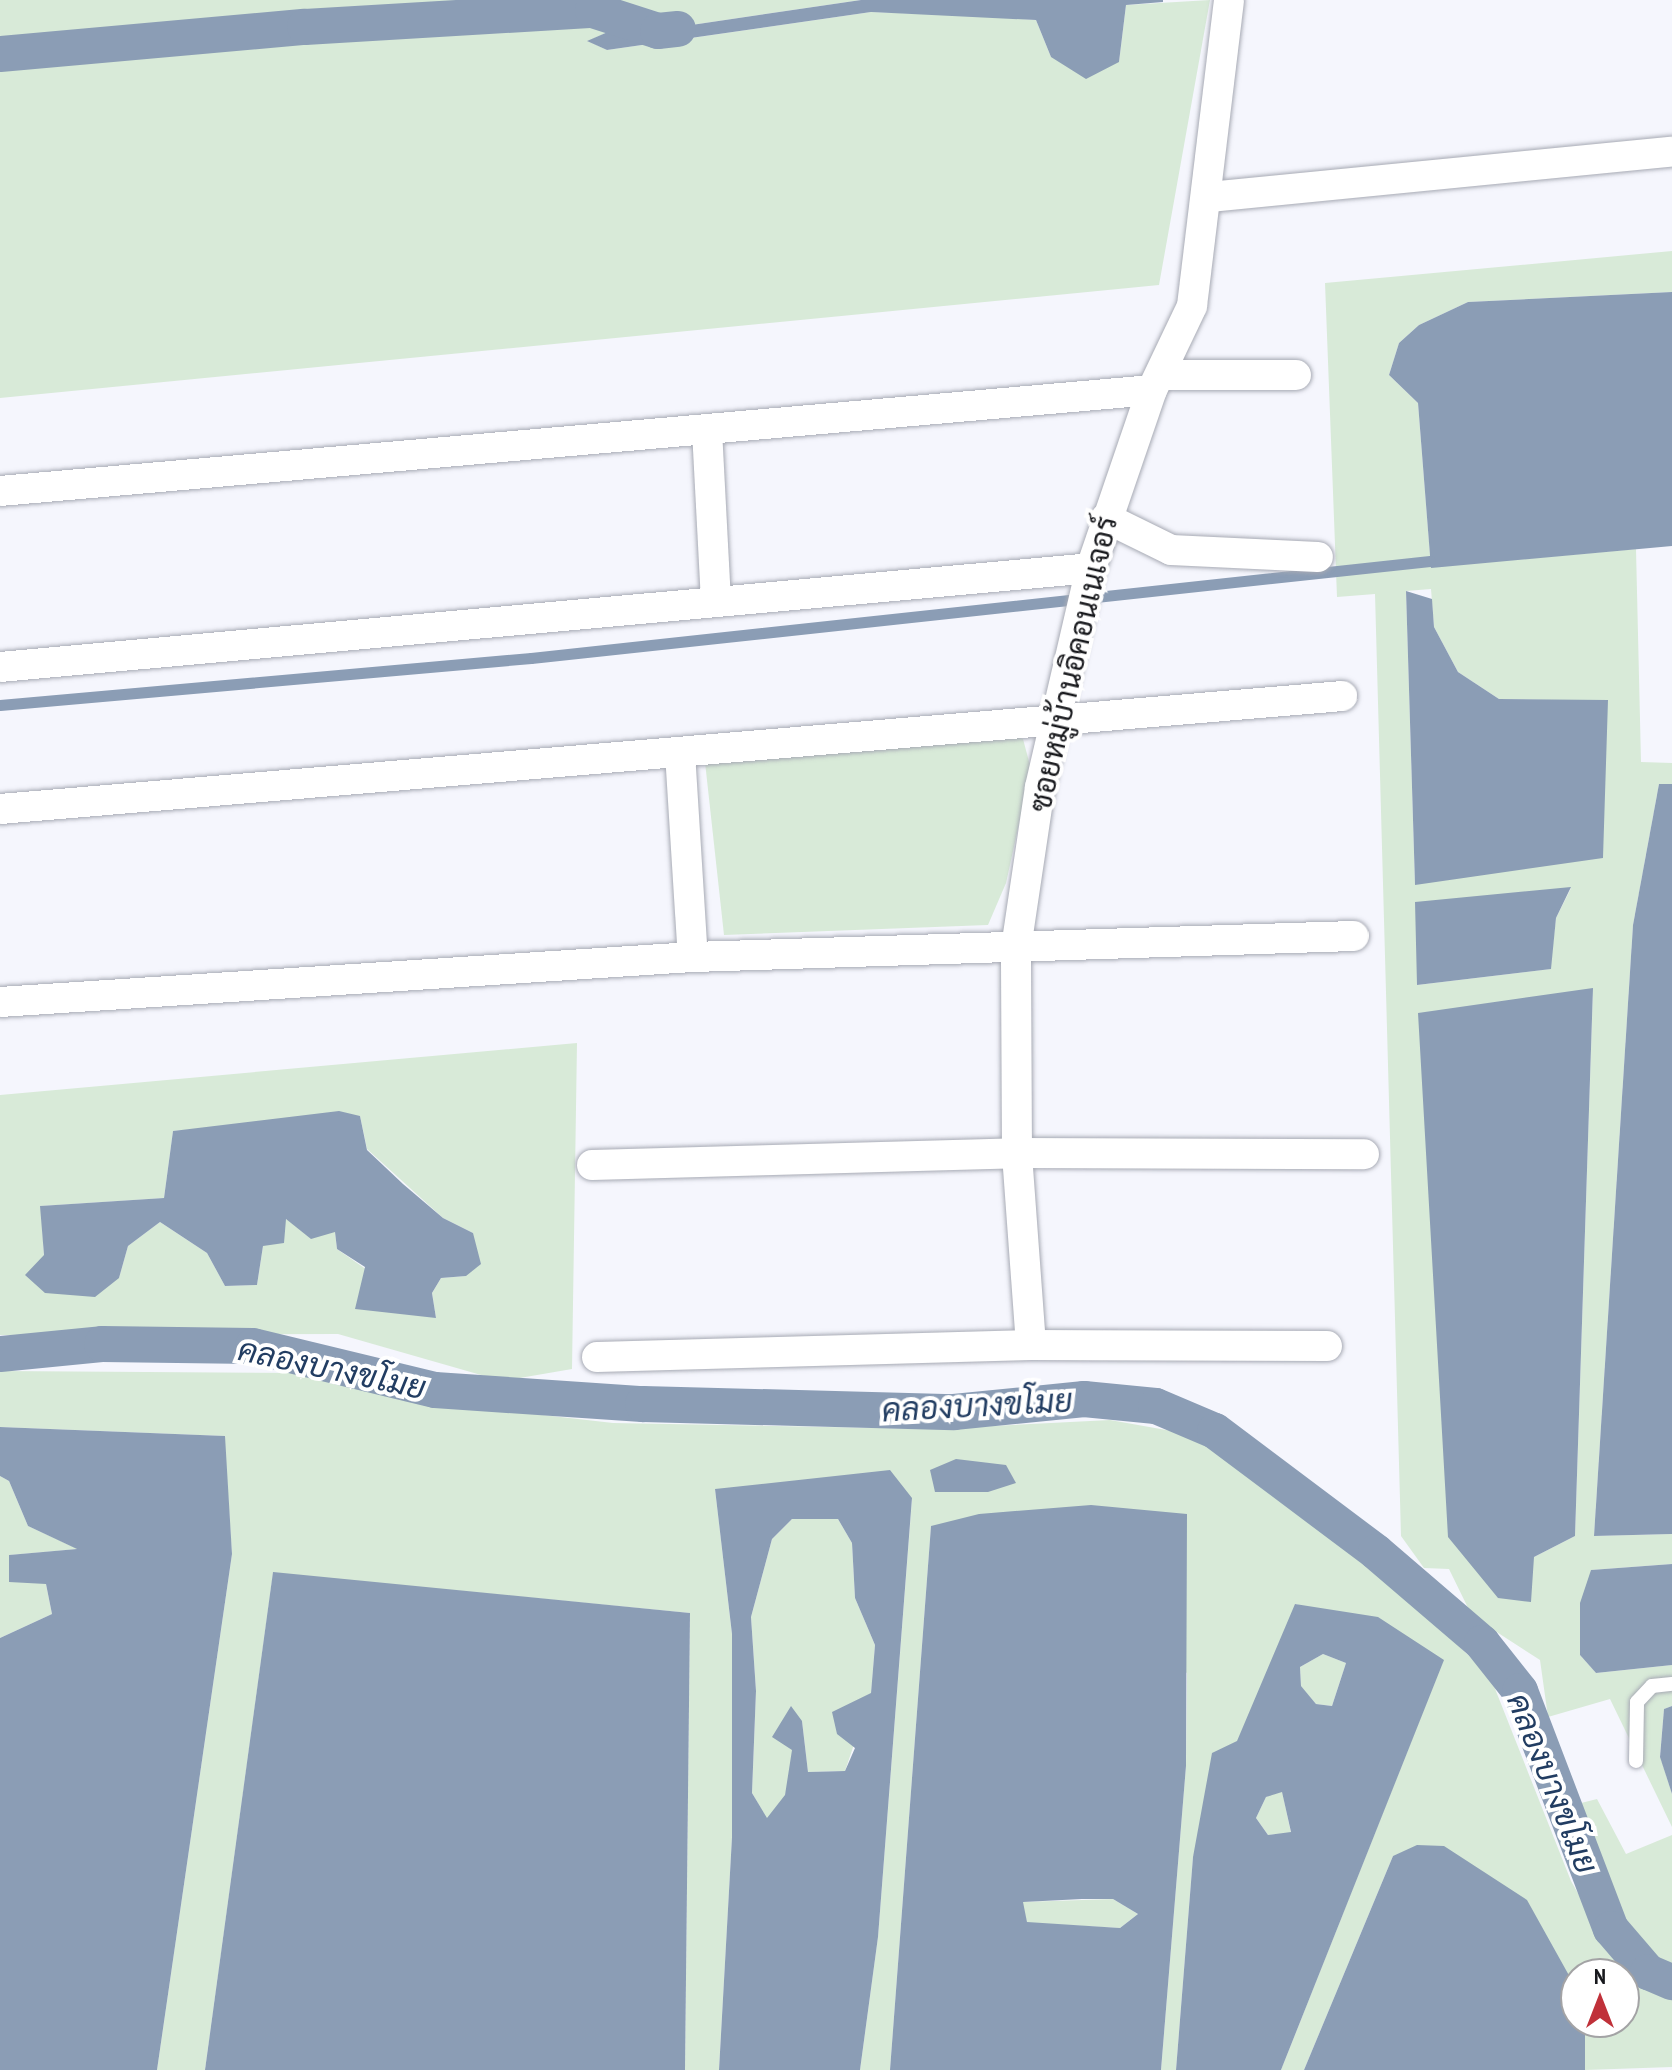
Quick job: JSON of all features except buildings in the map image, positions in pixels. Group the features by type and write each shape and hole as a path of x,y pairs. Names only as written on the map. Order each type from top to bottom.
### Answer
{"street":[{"name":"ซอยหมู่บ้านอิคอนเนเจอร์","path":"1031,1345 1017,1153 1016,948 1040,787 1106,518 1157,382 1192,306 1209,197 1229,0"},
{"path":"1209,197 1672,152"},
{"path":"0,491 707,430 1157,382 1296,375"},
{"path":"707,430 716,601"},
{"path":"1106,518 1171,550 1318,557"},
{"path":"0,667 716,601 1087,590"},
{"path":"0,809 1058,723 1342,696"},
{"path":"680,753 693,957"},
{"path":"0,1002 693,957 1354,936"},
{"path":"592,1165 1017,1153 1364,1154"},
{"path":"597,1357 1031,1345 1327,1346"}],"lane":[{"path":"1636,1761 1637,1702 1652,1686 1672,1684"}],"green space":[{"path":"0,0 861,0 678,27 632,5 631,22 588,41 607,50 871,12 980,16 1036,20 1051,57 1119,62 1126,5 1210,0 1159,285 0,398"},
{"path":"1672,251 1672,292 1468,302 1419,325 1399,343 1389,375 1418,403 1431,567 1636,549 1641,762 1672,763 1672,784 1659,784 1633,925 1594,1536 1672,1534 1672,1564 1591,1570 1580,1655 1596,1673 1672,1665 1672,1706 1664,1709 1660,1756 1672,1794 1672,1827 1610,1699 1548,1717 1540,1660 1472,1616 1449,1569 1424,1568 1401,1536 1375,594 1337,597 1325,283","holes":["1431,589 1434,627 1458,672 1499,699 1608,701 1415,885 1406,591","1571,888 1556,918 1550,969 1417,985","1593,988 1575,1536 1534,1557"]},
{"path":"1008,735 1023,739 1031,769 1006,883 988,925 724,935 705,762"},
{"path":"577,1043 572,1369 502,1381 338,1334 0,1335 0,1095","holes":["360,1116 367,1149 443,1218 473,1233 466,1276 441,1278 432,1293 436,1318 337,1249 335,1232 285,1219 263,1246 257,1285 225,1286 207,1253 160,1222 128,1246 119,1278 26,1275 44,1256 41,1206 164,1198 173,1131"]},
{"path":"0,1371 304,1373 410,1400 613,1423 931,1429 1110,1420 1183,1433 1224,1450 1436,1624 1490,1676 1571,1881 1615,1958 1560,1958 1560,1970 1393,1856 1304,2070 1281,2070 1443,1661 1296,1604 1193,1857 1176,2070 1161,2070 1186,1766 1187,1673 931,1526 890,2070 860,2070 878,1937 912,1499 715,1489 732,1634 732,1837 719,2070 685,2070 690,1613 273,1573 205,2070 157,2070 232,1554 224,1436 0,1427"},
{"path":"0,1476 9,1481 28,1526 78,1549 10,1555 46,1584 52,1614 0,1638"},
{"path":"792,1519 838,1519 852,1543 855,1598 875,1645 871,1694 845,1771 808,1772 802,1721 785,1796 767,1819 752,1793 756,1691 751,1617 772,1539"},
{"path":"1323,1654 1346,1663 1332,1706 1316,1704 1301,1687 1300,1667"},
{"path":"1282,1791 1291,1833 1268,1835 1256,1818 1266,1797"},
{"path":"1597,1799 1626,1854 1672,1835 1672,1969 1651,1961 1609,1895 1577,1804"},
{"path":"1113,1899 1138,1914 1120,1928 1027,1923 1022,1902"},
{"path":"1640,1986 1672,1997 1672,2067 1585,2070 1581,2065 1584,2038 1640,2038"}],"water":[{"path":"861,0 1163,2 1126,5 1119,62 1086,79 1051,57 1036,20 871,12 607,50 587,41 631,22 631,4 678,27"},
{"path":"1672,292 1672,546 1431,568 1418,403 1389,375 1399,343 1419,325 1468,302"},
{"path":"1406,591 1432,599 1434,627 1458,672 1499,699 1608,700 1603,858 1415,885"},
{"path":"1659,784 1672,784 1672,1534 1594,1536 1633,925"},
{"path":"1571,887 1556,918 1551,969 1417,985 1415,902"},
{"path":"1593,988 1575,1536 1534,1557 1531,1602 1498,1598 1448,1537 1418,1013"},
{"path":"339,1111 360,1116 367,1150 403,1184 443,1218 473,1233 481,1264 466,1276 441,1278 432,1293 436,1318 355,1309 365,1267 337,1249 335,1232 311,1239 286,1219 284,1243 263,1246 257,1285 225,1286 207,1253 160,1222 128,1246 119,1278 95,1297 45,1293 25,1275 44,1255 40,1206 164,1198 173,1131"},
{"path":"0,1427 225,1436 232,1554 157,2070 0,2070 0,1638 52,1614 46,1584 9,1582 9,1555 77,1549 28,1526 9,1481 0,1476"},
{"path":"956,1459 1006,1465 1016,1483 988,1492 935,1492 930,1470"},
{"path":"890,1470 912,1498 878,1937 860,2070 719,2070 732,1837 732,1634 715,1489","holes":["792,1519 838,1519 852,1543 855,1598 875,1645 871,1693 832,1712 837,1734 855,1748 845,1771 808,1772 802,1721 791,1706 772,1737 792,1750 785,1795 767,1818 752,1793 756,1691 751,1617 772,1539"]},
{"path":"1091,1505 1187,1514 1186,1766 1161,2070 890,2070 931,1526 979,1514","holes":["1113,1899 1138,1914 1120,1928 1027,1922 1023,1902"]},
{"path":"1672,1564 1672,1665 1596,1673 1580,1655 1580,1603 1591,1570"},
{"path":"273,1572 690,1613 685,2070 205,2070"},
{"path":"1295,1604 1378,1617 1444,1660 1281,2070 1176,2070 1193,1857 1212,1753 1237,1741","holes":["1323,1654 1346,1663 1332,1706 1316,1704 1301,1686 1300,1667","1282,1792 1291,1832 1268,1835 1256,1818 1266,1797"]},
{"path":"1672,1706 1672,1794 1660,1757 1664,1709"},
{"path":"1417,1845 1444,1846 1527,1900 1560,1959 1560,2038 1585,2038 1585,2070 1304,2070 1393,1856"}],"waterway":[{"path":"0,54 305,27 593,10 658,31 678,29"},
{"path":"0,705 531,658 1430,561"},
{"name":"คลองบางขโมย","path":"0,1354 102,1344 253,1346 435,1390 643,1404 954,1412 1084,1399 1156,1406 1215,1431 1376,1552 1482,1643 1520,1691 1611,1929 1648,1972 1672,1982"}]}
